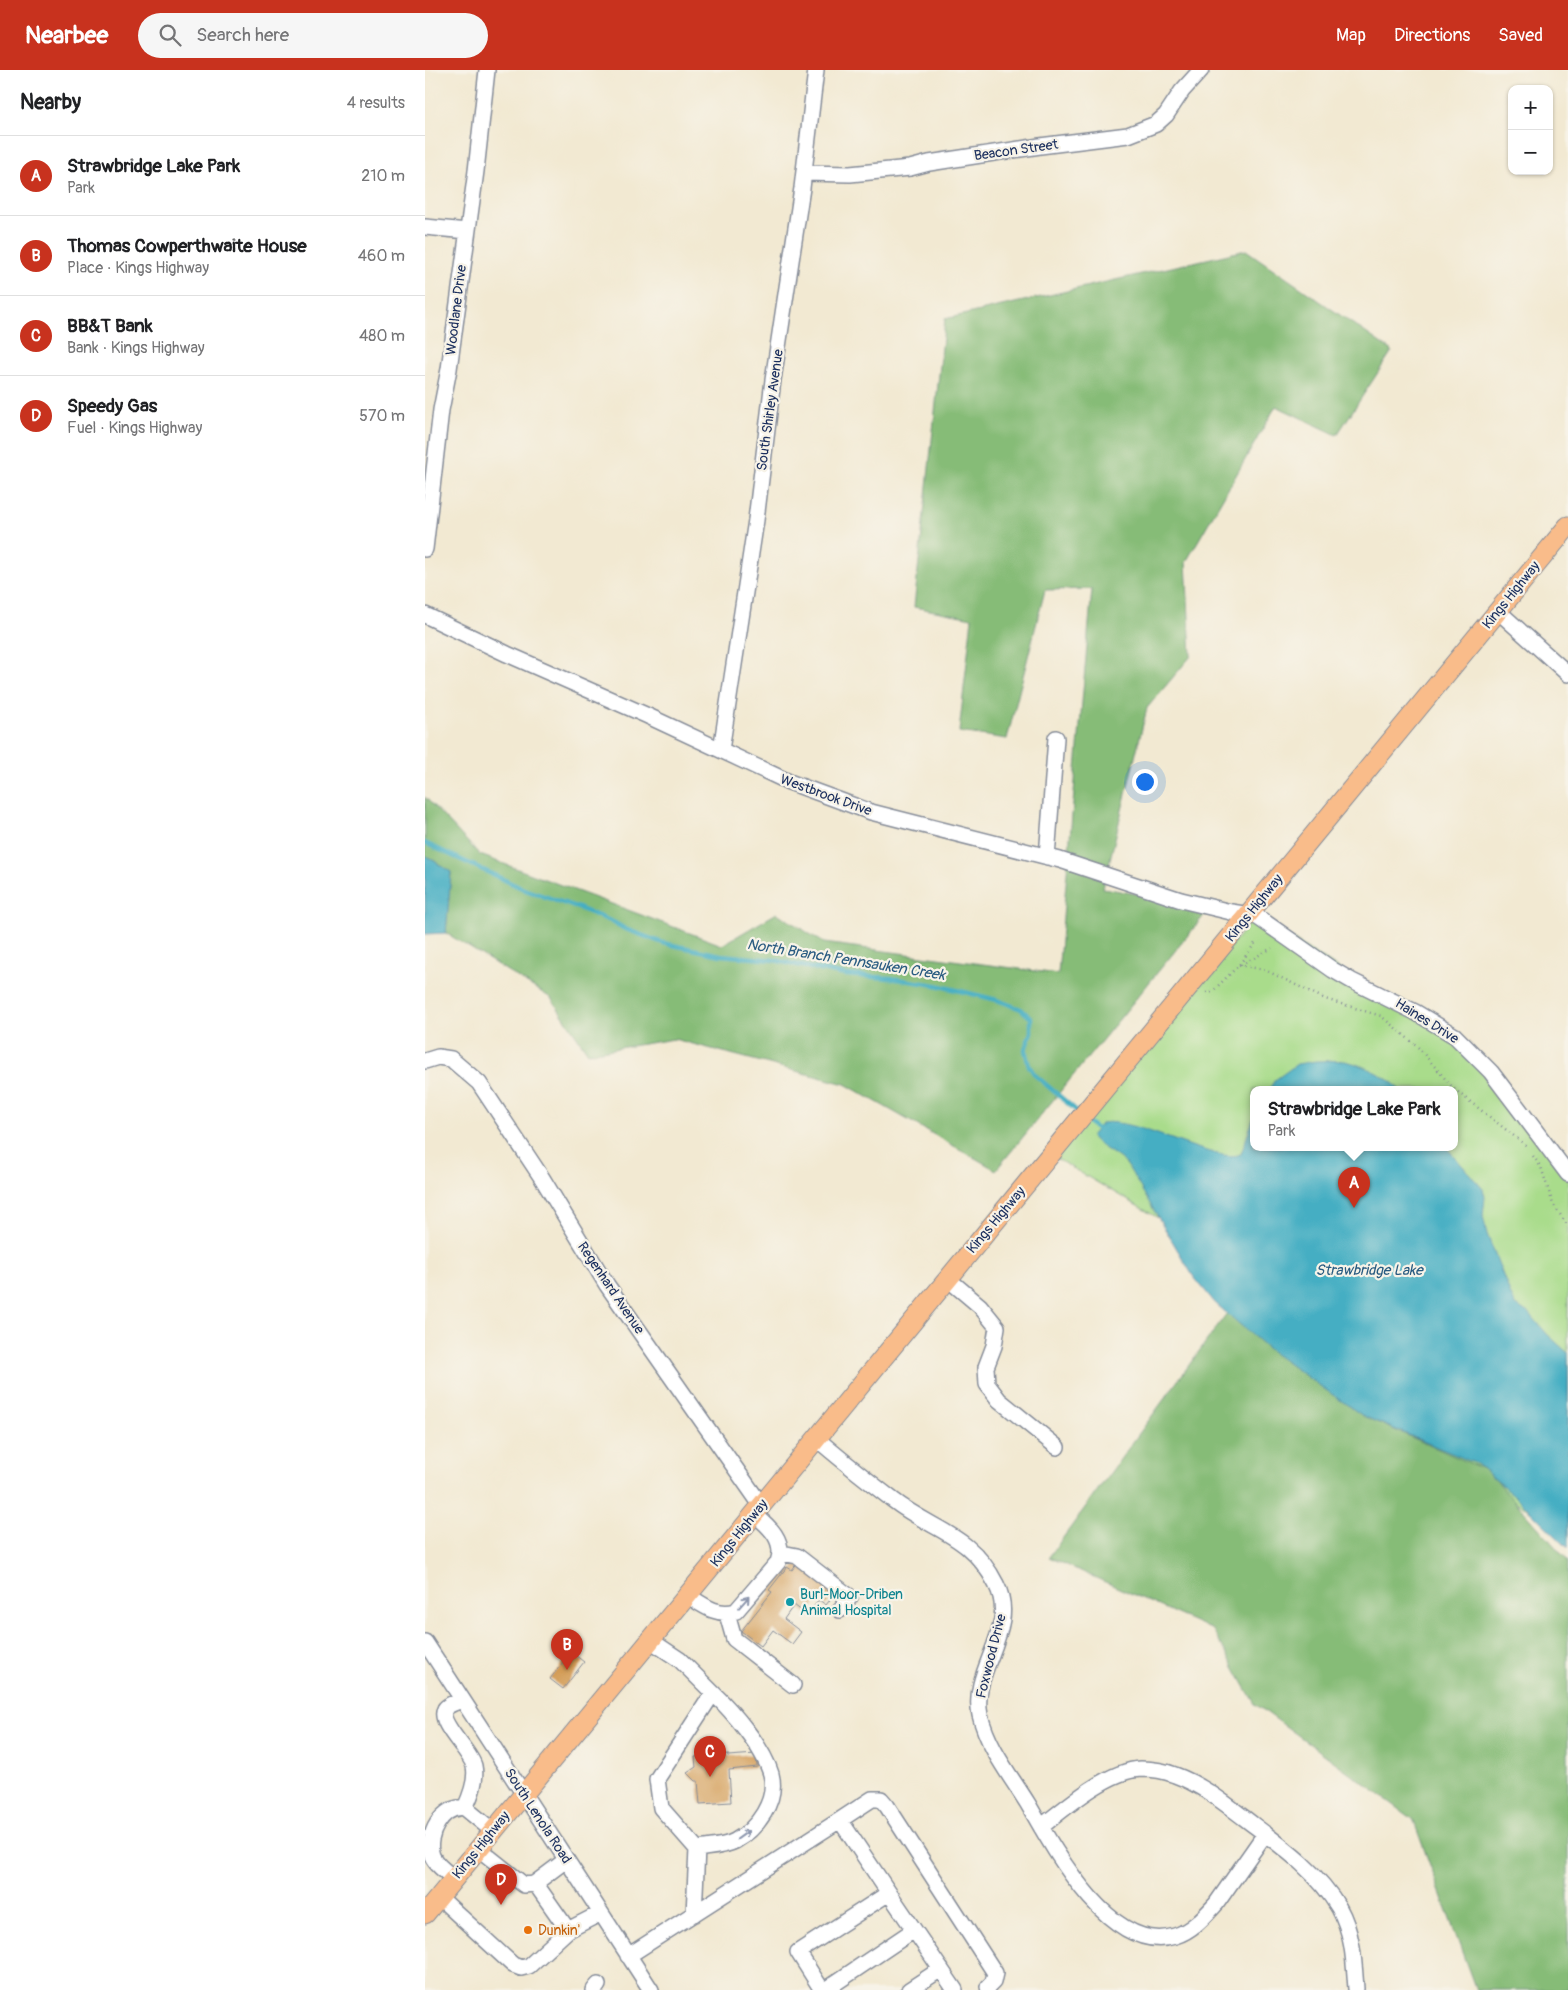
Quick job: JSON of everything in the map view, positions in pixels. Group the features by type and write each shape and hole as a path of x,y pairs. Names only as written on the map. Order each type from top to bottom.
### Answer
{"main road":[{"name":"Kings Highway","path":"425,1914 1568,526"}],"street":[{"name":"Woodlane Drive","path":"425,549 441,410 449,369 487,70"},
{"name":"South Shirley Avenue","path":"721,750 756,520 773,380 804,173 816,70"},
{"name":"Beacon Street","path":"804,173 850,174 910,168 985,154 1128,135 1156,124 1166,115 1194,73"},
{"path":"425,227 467,231"},
{"path":"1498,611 1568,674"},
{"name":"Westbrook Drive","path":"425,615 721,750 775,777 871,812 1047,857 1181,900 1231,912 1248,914"},
{"path":"1047,857 1056,738"},
{"name":"Haines Drive","path":"1248,914 1256,916 1352,981 1401,1004 1455,1036 1491,1072 1568,1174"},
{"name":"Regenhard Avenue","path":"425,1061 438,1057 451,1059 479,1083 542,1178 607,1285 748,1484 758,1509 779,1542 782,1553"},
{"path":"947,1279 980,1306 997,1327 994,1346 986,1367 987,1384 999,1400 1057,1447"},
{"name":"Foxwood Drive","path":"816,1438 894,1501 966,1545 979,1556 996,1583 1002,1597 1003,1614 1000,1631 979,1696 980,1713 991,1745 1041,1827 1079,1884 1097,1906 1117,1924 1140,1936 1152,1938 1175,1937 1186,1931 1202,1918 1232,1883 1265,1834"},
{"path":"687,1596 716,1612 727,1614 736,1611 778,1562 782,1553 797,1556 850,1597 840,1610"},
{"path":"727,1614 734,1639 793,1684"},
{"path":"650,1640 680,1660 731,1710 762,1756 771,1775 771,1798 761,1818 733,1842 697,1849"},
{"name":"South Lenola Road","path":"425,1642 651,1990"},
{"path":"694,1914 697,1849 661,1808 657,1779 713,1693"},
{"path":"462,1700 446,1707 443,1719 467,1750 474,1767 474,1784 465,1808"},
{"path":"1041,1827 1111,1777 1124,1771 1158,1770 1192,1782 1226,1804 1265,1834 1318,1880 1340,1909 1351,1940 1356,1989"},
{"path":"628,1956 872,1799 881,1799 995,1973 993,1982 987,1989"},
{"path":"454,1878 440,1867 433,1858 430,1840 432,1832 446,1812 451,1808 465,1808 493,1831"},
{"path":"840,1820 955,1990"},
{"path":"479,1849 524,1885 535,1882 567,1860"},
{"path":"535,1882 568,1930"},
{"path":"889,1893 798,1952 824,1990 914,1930"},
{"path":"439,1897 513,1965 521,1968 529,1966 568,1930 601,1913"},
{"path":"909,1990 941,1969"}],"path":[{"path":"1207,993 1212,992 1239,965 1256,942"},
{"path":"1239,965 1272,948"},
{"path":"1239,965 1265,970 1325,999 1381,1016 1417,1046 1451,1086"},
{"path":"1458,1092 1527,1147 1541,1167 1553,1204 1568,1226"}],"green space":[{"path":"1246,250 1392,351 1337,435 1276,406 1186,562 1191,656 1147,708 1103,888 1211,907 996,1170 845,1084 674,1039 588,1053 551,998 446,933 451,872 425,855 425,797 480,855 722,945 777,913 824,943 1058,974 1092,589 1045,590 1007,739 959,732 972,618 914,607 945,319"},
{"path":"1256,916 1473,1053 1568,1178 1568,1539 1559,1530 1477,1476 1377,1426 1303,1368 1191,1237 1050,1155"},
{"path":"1227,1313 1363,1416 1488,1471 1568,1561 1568,1990 1476,1990 1413,1819 1255,1704 1213,1630 1049,1557"}],"water":[{"path":"425,855 451,872 446,933 425,934"},
{"path":"1316,1061 1344,1061 1373,1071 1396,1086 1271,1086 1275,1080 1297,1064"},
{"name":"Strawbridge Lake","path":"1102,1123 1116,1123 1215,1153 1230,1156 1241,1154 1250,1128 1250,1151 1450,1151 1483,1189 1485,1197 1483,1216 1487,1234 1515,1304 1531,1315 1547,1334 1568,1353 1568,1548 1515,1496 1477,1464 1363,1416 1273,1353 1215,1303 1193,1276 1127,1165 1091,1136"}],"building":[{"name":"Burl-Moor-Driben Animal Hospital","path":"797,1563 836,1592 826,1605 819,1600 807,1615 794,1605 784,1619 801,1632 792,1644 773,1630 761,1646 741,1631 772,1592 769,1590 787,1567 792,1570"},
{"path":"571,1652 584,1662 563,1689 550,1679"},
{"path":"728,1754 728,1756 756,1754 757,1767 729,1770 731,1802 700,1804 698,1781 695,1781 687,1773 696,1767 695,1757"}],"waterway":[{"name":"North Branch Pennsauken Creek","path":"425,843 526,890 581,909 625,929 663,943 721,955 774,960 845,975 890,978 936,985 997,1000 1021,1009 1031,1018 1031,1032 1025,1050 1029,1066 1035,1075 1079,1113"},
{"name":"North Branch Pennsauken Creek","path":"1084,1119 1100,1131"}],"place":[{"name":"Strawbridge Lake Park","path":"1354,1208"},
{"name":"Burl-Moor-Driben Animal Hospital","path":"790,1602"},
{"name":"Thomas Cowperthwaite House","path":"567,1670"},
{"name":"BB&T Bank","path":"710,1777"},
{"name":"Speedy Gas","path":"501,1905"},
{"name":"Dunkin'","path":"528,1930"}]}
